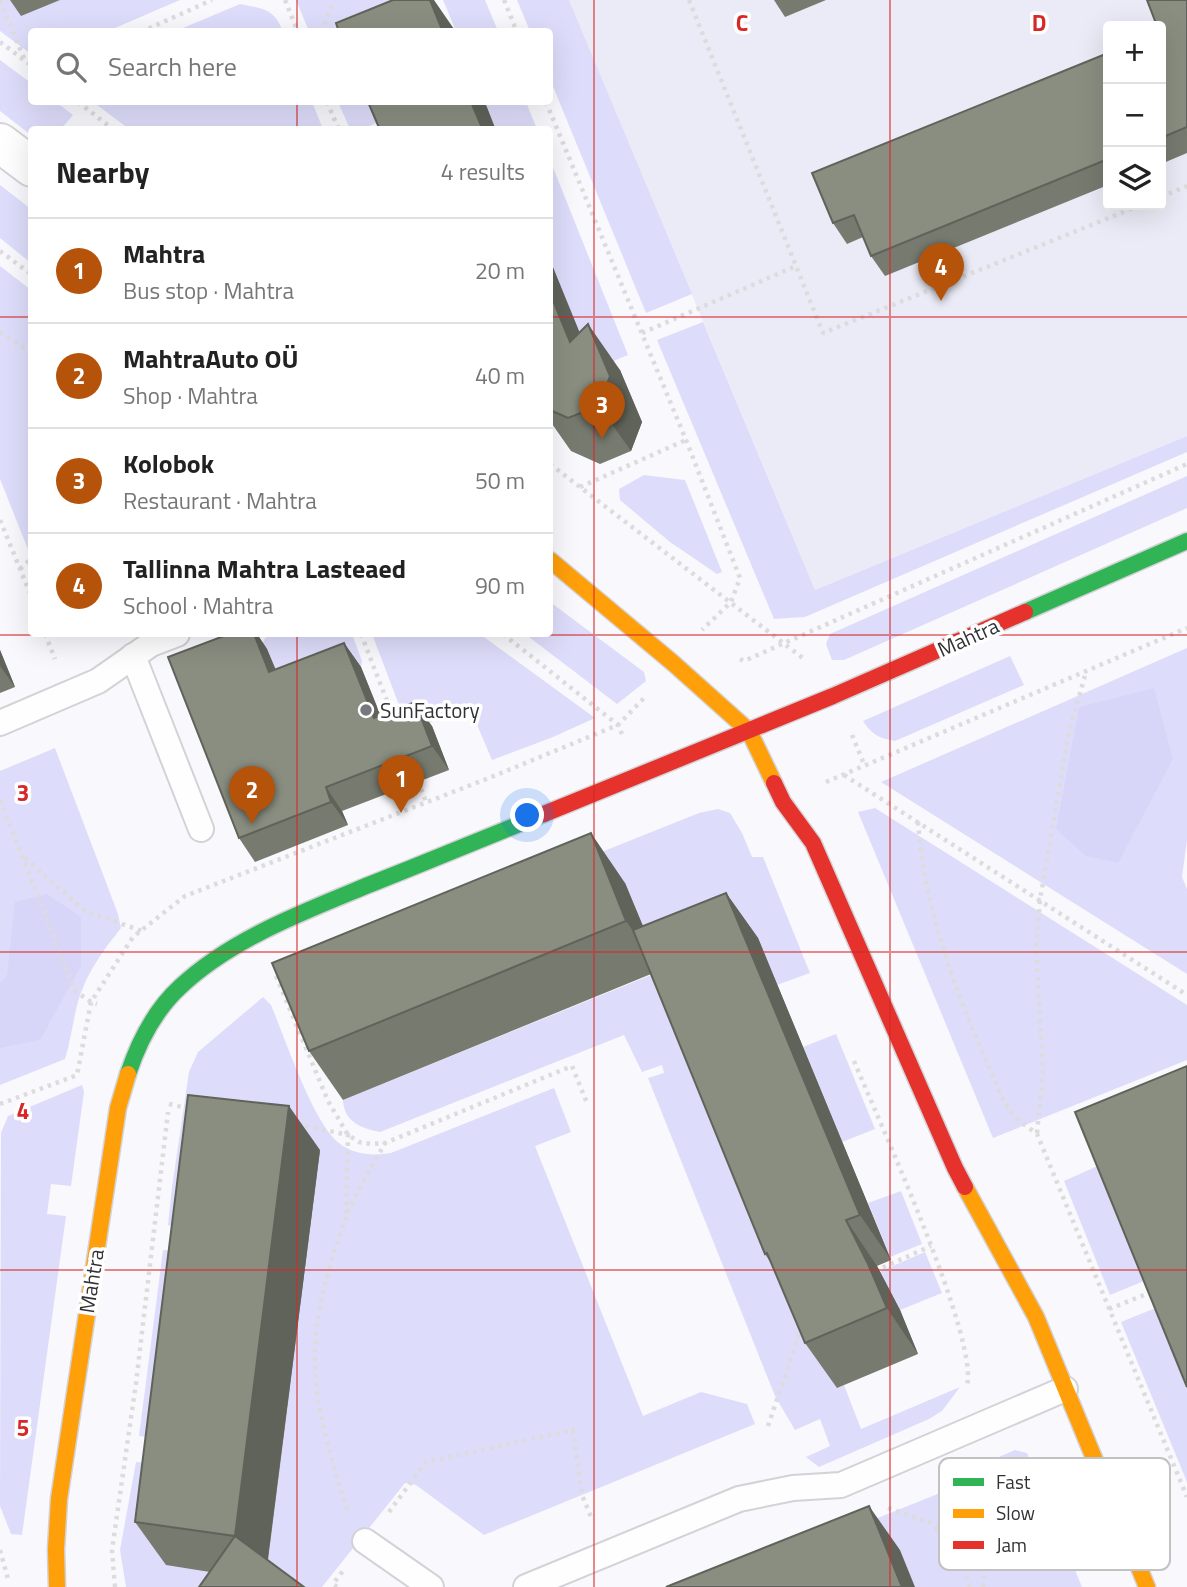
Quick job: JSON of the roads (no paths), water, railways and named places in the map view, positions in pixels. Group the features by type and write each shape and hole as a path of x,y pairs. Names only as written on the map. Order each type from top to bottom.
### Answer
{"street":[{"path":"0,143 28,164"},
{"name":"Mahtra","path":"57,1587 59,1499 118,1108 148,1027 170,997 198,973 253,937 316,907 833,696 1187,541"},
{"path":"553,563 673,663 749,731 783,802 813,843 954,1168 1036,1317 1094,1458"},
{"path":"1140,1570 1147,1587"}],"lane":[{"path":"0,723 98,681 151,644 169,637"},
{"path":"133,656 201,829"},
{"path":"526,1587 739,1499 793,1488 841,1485 1065,1389"},
{"path":"365,1541 431,1587"}],"place":[{"name":"Tallinna Mahtra Lasteaed","path":"941,301"},
{"name":"Kolobok","path":"602,439"},
{"name":"SunFactory","path":"366,710"},
{"name":"Mahtra","path":"401,813"},
{"name":"MahtraAuto OÜ","path":"252,824"}]}
